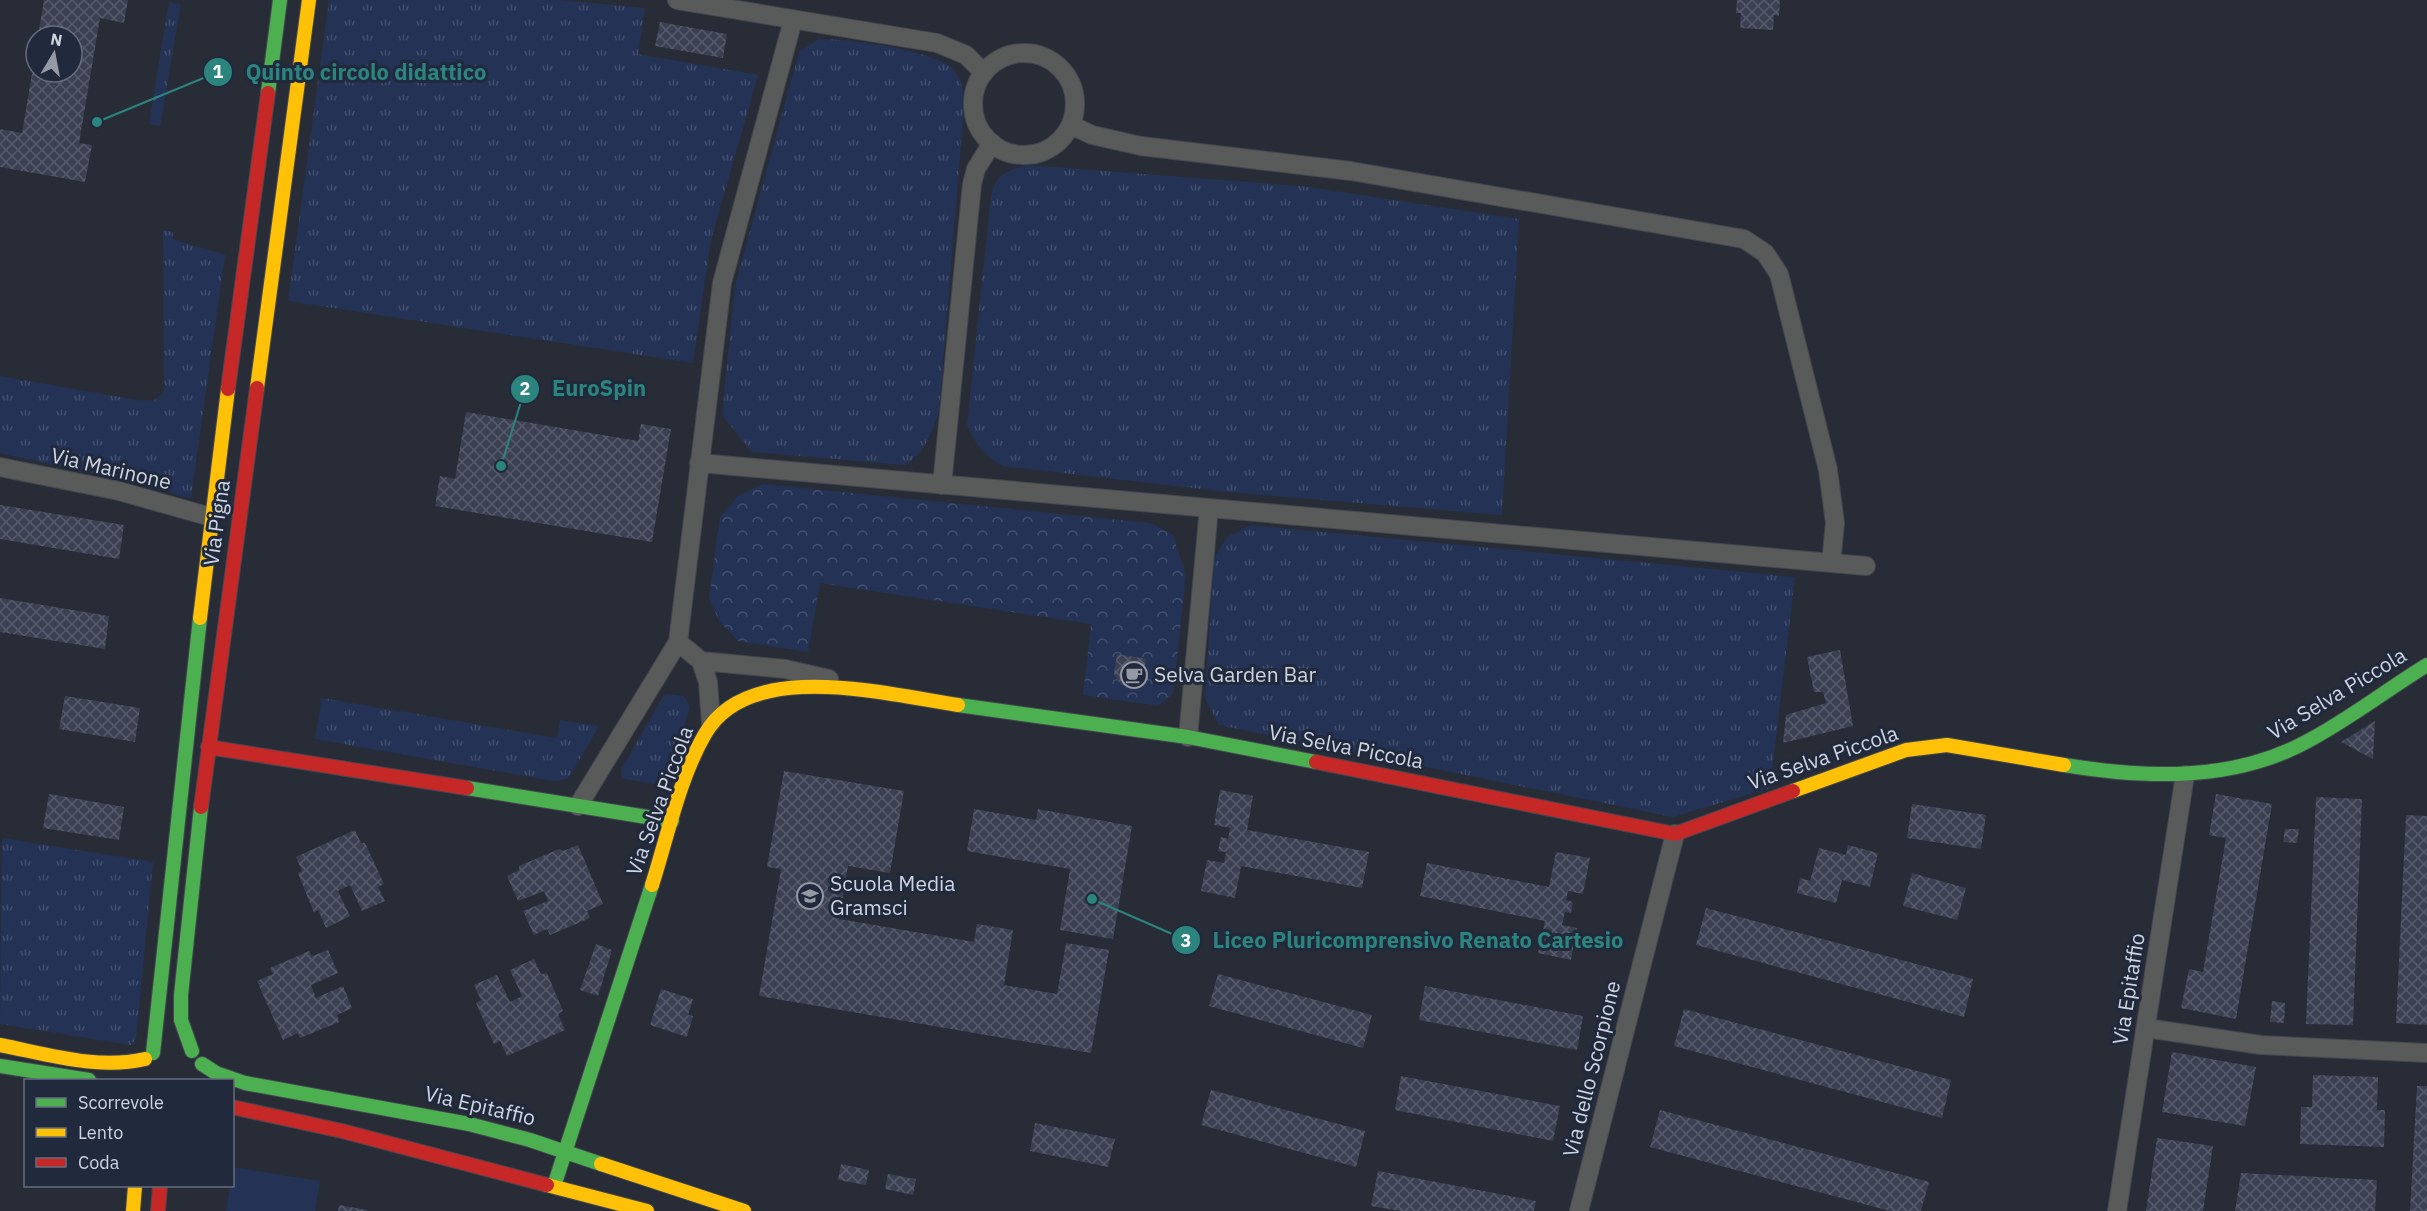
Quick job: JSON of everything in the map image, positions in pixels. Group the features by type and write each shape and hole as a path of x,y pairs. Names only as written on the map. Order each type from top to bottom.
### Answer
{"street":[{"path":"146,1061 211,517 280,0"},
{"name":"Via Pigna","path":"192,1052 181,1020 181,995 208,747 309,0"},
{"path":"677,0 937,43 966,55 984,73"},
{"path":"578,806 678,642 722,283 794,20"},
{"path":"1017,54 1038,55 1050,60 1065,73 1074,92 1075,104 1071,125 1051,147 1032,154 1008,152 992,143 978,125 973,108 975,90 984,73 997,61 1017,54"},
{"path":"1071,125 1092,135 1141,146 1351,171 1744,239 1765,253 1779,274 1828,470 1835,523 1831,563"},
{"path":"942,484 972,184 984,152 992,143"},
{"path":"699,463 1866,566"},
{"name":"Via Marinone","path":"0,467 119,492 211,517"},
{"path":"1188,737 1209,508"},
{"path":"678,642 701,661 708,682 711,723"},
{"path":"701,661 785,669 866,692"},
{"name":"Via Selva Piccola","path":"555,1186 672,821 701,740 711,723 743,700 770,690 796,686 866,692 1188,737 1675,834 1883,757 1928,746 1947,746 2129,774 2158,776 2237,767 2281,755 2313,738 2427,665"},
{"path":"208,747 672,821"},
{"name":"Via Epitaffio","path":"2117,1211 2185,774"},
{"name":"Via dello Scorpione","path":"1579,1211 1675,834"},
{"path":"2146,1028 2261,1045 2427,1053"},
{"path":"0,1045 109,1063 146,1061 172,1047 192,1052"},
{"name":"Via Epitaffio","path":"192,1052 202,1064 216,1073 233,1079"},
{"path":"201,1079 202,1064"},
{"path":"0,1066 83,1079"},
{"name":"Via Epitaffio","path":"234,1079 469,1124 566,1150 744,1211"},
{"path":"234,1107 342,1131 647,1211"},
{"path":"133,1211 135,1187"},
{"path":"158,1211 160,1187"}],"green space":[{"path":"329,0 559,0 645,8 638,54 758,75 711,240 693,363 288,301"},
{"path":"169,2 181,4 160,126 149,124"},
{"path":"819,39 890,47 930,57 954,70 962,87 963,119 939,411 923,448 905,465 752,452 722,415 735,286 799,52"},
{"path":"1026,165 1301,186 1519,219 1502,515 1228,492 1003,466 991,458 977,444 967,425 990,205 996,182 1004,174"},
{"path":"163,230 173,232 173,239 225,255 191,498 111,477 0,453 0,376 137,400 153,401 164,393"},
{"path":"763,484 1150,523 1173,535 1186,575 1173,694 1158,706 1083,695 1091,624 820,583 808,652 738,641 719,621 709,598 720,517 738,496"},
{"path":"1250,525 1795,577 1770,788 1673,817 1219,725 1205,698 1214,559 1226,538"},
{"path":"664,695 684,696 690,707 667,780 661,785 625,779 622,777 621,770"},
{"path":"322,698 557,738 560,720 599,726 567,779 554,781 315,739"},
{"path":"2,838 153,862 136,1039 131,1045 0,1024"},
{"path":"234,1167 320,1181 315,1211 226,1211 230,1187 234,1187"}],"building":[{"path":"44,0 128,0 124,23 100,18 79,143 92,145 85,182 0,167 0,129 22,133 30,84 84,84 84,24 40,24"},
{"path":"1737,0 1780,0 1779,16 1774,15 1773,30 1740,28 1741,13 1736,13"},
{"path":"660,22 727,34 723,58 655,46"},
{"path":"466,412 638,441 641,424 671,429 652,542 435,506 440,476 455,479"},
{"path":"0,505 124,525 119,559 0,539"},
{"path":"0,598 109,616 105,649 0,632"},
{"path":"1840,650 1853,726 1783,743 1786,715 1826,703 1823,692 1814,692 1807,657"},
{"path":"1117,654 1146,659 1143,678 1134,687 1121,685 1114,674"},
{"path":"65,696 140,708 135,742 59,729"},
{"path":"2375,721 2373,759 2341,742"},
{"name":"Scuola Media Gramsci","path":"784,771 904,791 890,873 848,866 839,919 974,942 977,924 1013,930 1004,985 1057,994 1066,943 1109,950 1091,1053 759,996 781,869 767,867"},
{"path":"1220,790 1253,796 1247,830 1369,852 1362,888 1241,866 1235,898 1201,891 1207,860 1224,863 1226,852 1218,851 1221,837 1228,839 1230,828 1214,825"},
{"path":"49,794 124,807 119,840 43,828"},
{"path":"2216,794 2272,804 2236,1019 2181,1008 2189,969 2203,972 2226,838 2209,835"},
{"path":"2316,797 2362,799 2353,1025 2306,1024"},
{"path":"1912,804 1986,815 1981,849 1907,838"},
{"path":"974,809 1036,820 1038,809 1132,826 1113,939 1060,930 1070,869 967,851"},
{"path":"2406,815 2427,816 2427,1025 2396,1023"},
{"path":"2285,829 2299,829 2297,843 2283,842"},
{"path":"355,830 361,843 365,843 384,884 378,887 385,901 362,911 350,885 338,891 350,916 326,928 318,910 314,913 298,873 302,871 296,857"},
{"path":"578,845 603,904 587,911 590,918 550,935 547,929 534,935 523,911 548,901 544,891 518,901 507,876 519,870 519,866 559,849 563,851"},
{"path":"1848,845 1878,853 1870,887 1842,880 1836,903 1797,893 1800,878 1810,881 1819,848 1846,855"},
{"path":"1556,852 1590,858 1583,894 1568,891 1566,900 1573,902 1571,913 1565,912 1562,925 1577,928 1571,960 1538,953 1545,921 1420,896 1427,863 1549,887"},
{"path":"1912,873 1966,888 1957,920 1903,906"},
{"path":"1706,908 1973,979 1964,1017 1696,945"},
{"path":"596,944 612,950 598,996 580,990"},
{"path":"328,950 338,973 311,985 316,998 343,986 352,1008 337,1015 339,1022 300,1038 298,1033 283,1040 257,981 273,974 270,968 309,951 312,956"},
{"path":"534,959 541,974 547,973 563,1011 558,1014 565,1030 507,1056 500,1041 494,1044 476,1003 481,1000 474,985 497,975 510,1002 522,996 510,970"},
{"path":"1218,974 1372,1015 1363,1048 1209,1006"},
{"path":"1425,986 1583,1016 1577,1050 1419,1020"},
{"path":"661,989 693,999 688,1015 693,1016 687,1037 650,1025"},
{"path":"2272,1001 2285,1003 2284,1023 2270,1022"},
{"path":"1684,1009 1951,1080 1942,1118 1674,1046"},
{"path":"2172,1052 2256,1067 2245,1126 2162,1112"},
{"path":"2313,1075 2378,1077 2377,1110 2385,1110 2384,1147 2300,1144 2301,1107 2312,1107"},
{"path":"1401,1076 1560,1106 1553,1141 1395,1110"},
{"path":"2417,1086 2427,1086 2427,1211 2410,1211"},
{"path":"1211,1090 1365,1131 1356,1167 1201,1125"},
{"path":"1660,1110 1929,1182 1921,1211 1890,1211 1650,1147"},
{"path":"1035,1123 1115,1139 1108,1167 1030,1151"},
{"path":"2157,1138 2213,1146 2203,1211 2146,1211"},
{"path":"841,1164 869,1170 866,1185 838,1180"},
{"path":"1378,1171 1536,1201 1534,1211 1400,1211 1371,1206"},
{"path":"2241,1173 2377,1180 2375,1211 2235,1211"},
{"path":"888,1174 916,1179 913,1195 885,1189"},
{"path":"339,1205 367,1210 367,1211 338,1211"}],"traffic: fast":[{"path":"268,93 280,0"},
{"path":"153,1053 200,618"},
{"path":"2064,765 2125,773 2156,774 2217,771 2247,765 2276,756 2304,743 2427,665"},
{"path":"958,705 1188,737 1316,762"},
{"path":"467,788 672,821"},
{"path":"192,1051 181,1020 181,995 201,807"},
{"path":"554,1186 652,885"},
{"path":"202,1064 216,1073 233,1079"},
{"path":"0,1066 83,1079"},
{"path":"234,1079 469,1124 530,1140 601,1164"}],"traffic: slow":[{"path":"257,388 309,0"},
{"path":"200,618 228,389"},
{"path":"652,885 675,808 696,751 705,734 726,710 753,696 786,688 822,687 859,689 958,705"},
{"path":"1793,791 1906,750 1947,745 2064,765"},
{"path":"0,1045 90,1062 109,1063 145,1059"},
{"path":"601,1164 744,1211"},
{"path":"547,1185 647,1211"},
{"path":"133,1211 135,1187"}],"traffic: jam":[{"path":"228,389 268,93"},
{"path":"201,807 257,388"},
{"path":"208,747 467,788"},
{"path":"1316,762 1675,834 1793,791"},
{"path":"234,1107 342,1131 547,1185"},
{"path":"158,1211 160,1187"}],"place":[{"name":"Quinto circolo didattico","path":"97,122"},
{"name":"EuroSpin","path":"501,466"},
{"name":"Selva Garden Bar","path":"1134,675"},
{"name":"Scuola Media Gramsci","path":"810,896"},
{"name":"Liceo Pluricomprensivo Renato Cartesio","path":"1092,899"}]}
